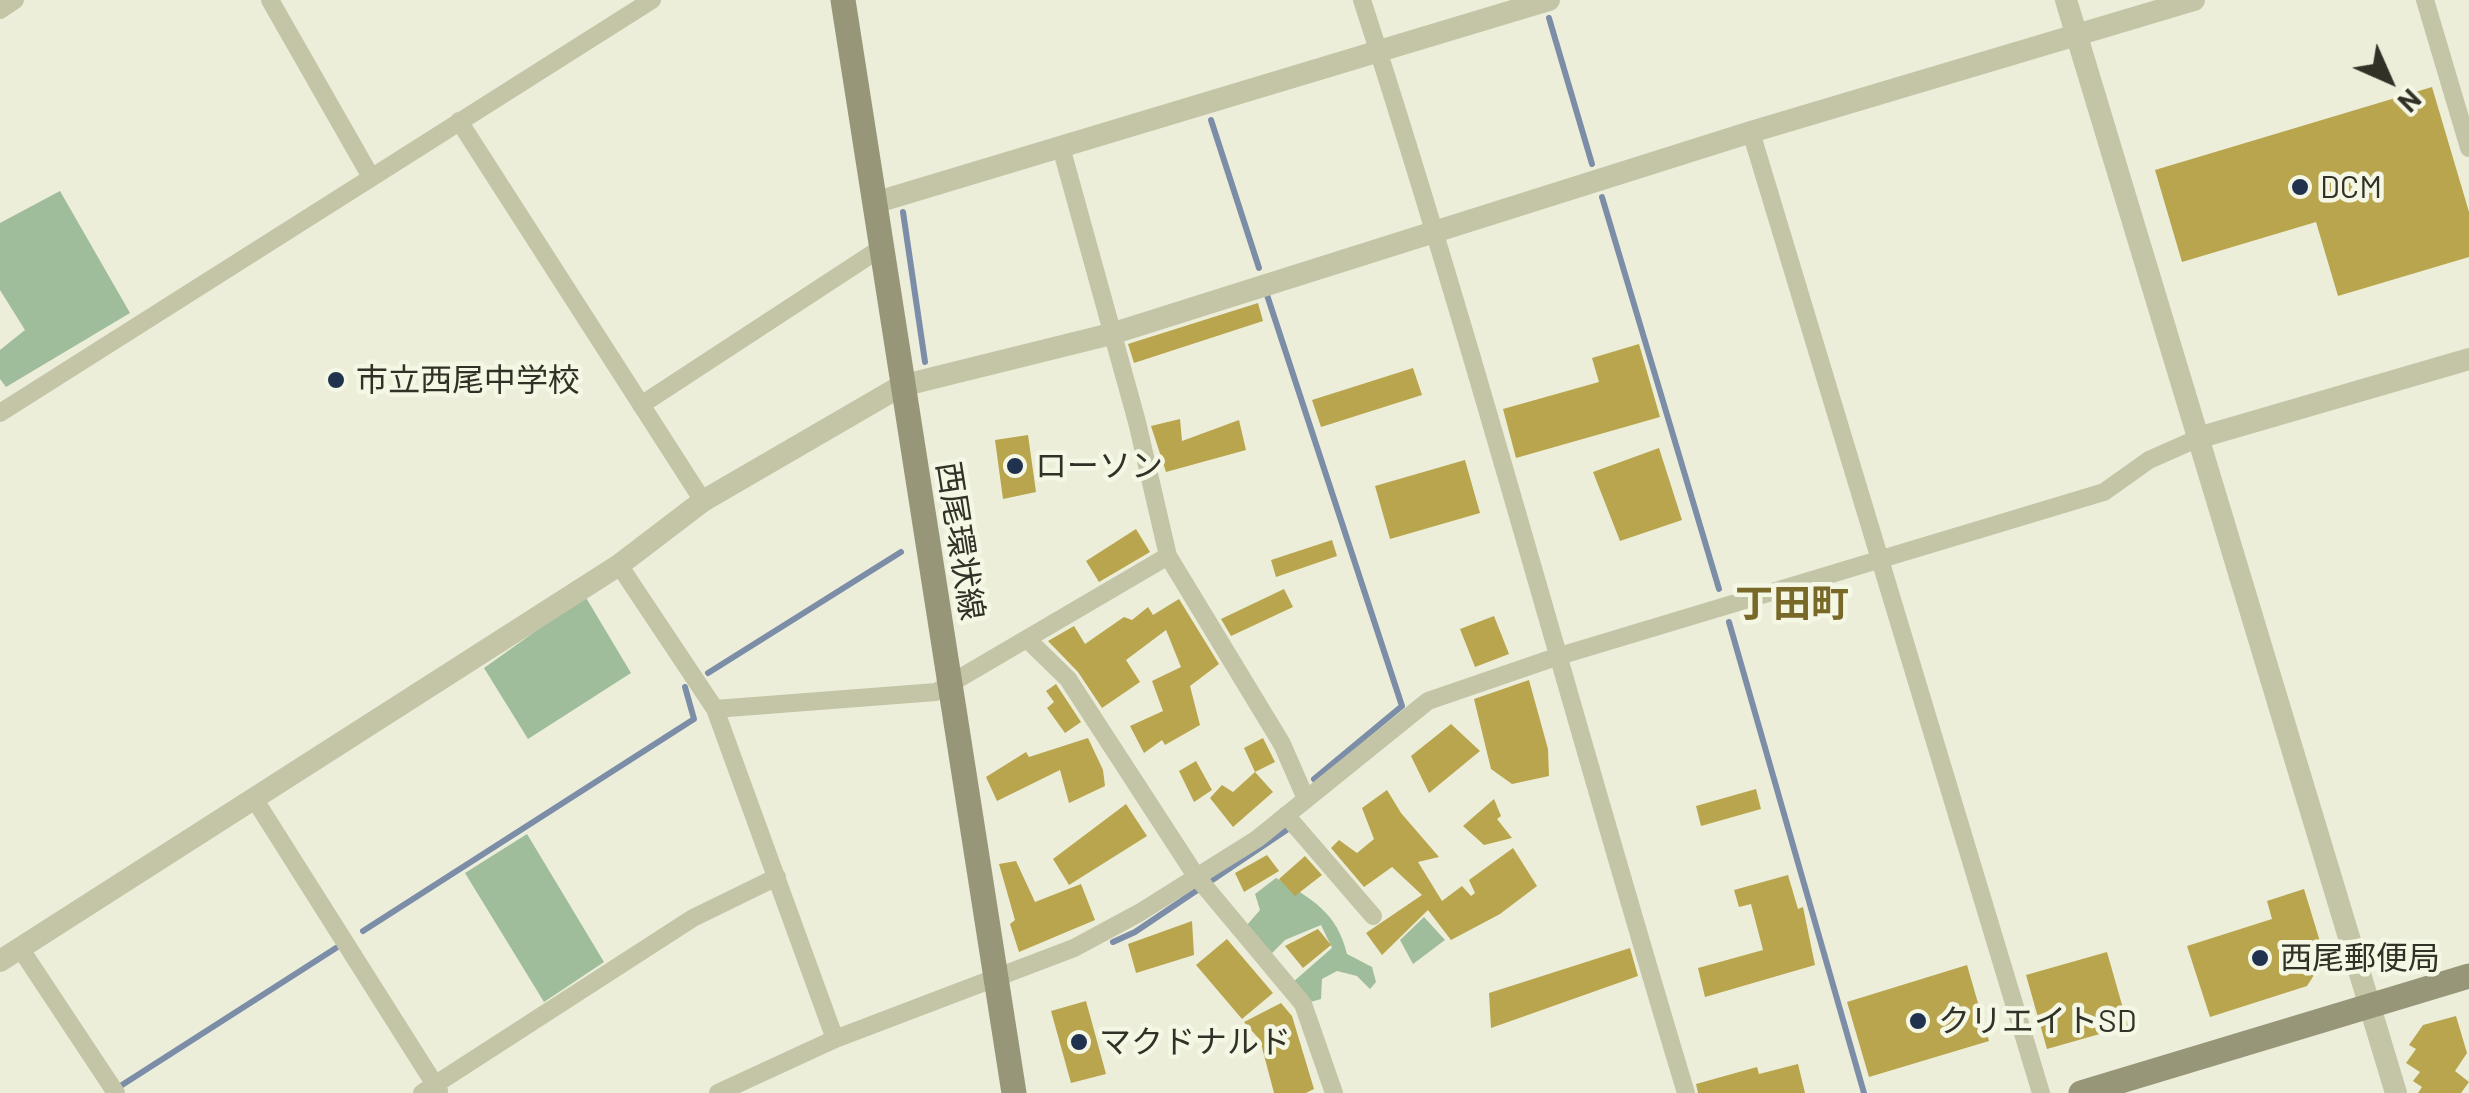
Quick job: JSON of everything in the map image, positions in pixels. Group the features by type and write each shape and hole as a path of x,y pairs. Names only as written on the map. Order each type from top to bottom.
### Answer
{"main road":[{"name":"西尾環状線","path":"843,0 1014,1093"},
{"path":"2081,1093 2469,976"}],"street":[{"path":"0,10 15,0"},
{"path":"270,0 371,177"},
{"path":"2,409 652,0"},
{"path":"1362,0 1484,391 1556,658 1686,1093"},
{"path":"874,203 1549,0"},
{"path":"2066,0 2396,1093"},
{"path":"116,1093 10,955 619,565 703,501 901,386 1111,334 1751,132 2194,0"},
{"path":"2425,0 2469,148"},
{"path":"459,121 703,501"},
{"path":"1751,132 2041,1093"},
{"path":"1060,147 1168,556 1282,744 1306,799"},
{"path":"641,405 880,248"},
{"path":"718,1093 836,1039 1084,943 1203,885 1428,701 1556,658 2104,492 2149,460 2201,437 2469,359"},
{"path":"715,709 849,702 936,692 1168,556"},
{"path":"619,565 715,709 836,1039"},
{"path":"1027,639 1076,690 1203,885 1304,1004 1334,1093"},
{"path":"255,800 432,1090 693,918 777,877"},
{"path":"1286,816 1373,916"}],"green space":[{"path":"60,191 130,313 6,387 0,379 0,350 25,330 0,290 0,223"},
{"path":"585,596 631,673 528,739 484,668"},
{"path":"527,834 604,962 544,1002 465,873"},
{"path":"1276,878 1330,917 1347,954 1372,967 1376,982 1370,989 1357,976 1337,971 1322,979 1321,999 1307,1003 1293,982 1332,948 1321,925 1285,940 1272,953 1247,925 1260,910 1255,894"},
{"path":"1424,917 1445,940 1413,964 1400,940"}],"building":[{"path":"2432,87 2469,212 2469,257 2338,296 2316,222 2182,262 2155,170"},
{"path":"1258,303 1263,321 1134,363 1128,344"},
{"path":"1639,344 1660,417 1516,458 1503,409 1599,382 1592,358"},
{"path":"1413,368 1422,395 1321,427 1312,400"},
{"path":"1180,419 1182,441 1239,420 1246,450 1166,472 1151,426"},
{"name":"ローソン","path":"1028,435 1036,492 1003,499 995,440"},
{"path":"1659,448 1682,520 1620,541 1593,472"},
{"path":"1465,460 1480,513 1390,539 1375,486"},
{"path":"1136,529 1150,552 1099,582 1086,561"},
{"path":"1332,540 1337,556 1276,577 1271,560"},
{"path":"1284,589 1293,607 1231,636 1221,619"},
{"path":"1179,599 1219,664 1190,686 1200,725 1165,745 1162,740 1144,753 1130,726 1163,711 1152,681 1181,667 1166,630 1126,660 1140,682 1102,708 1078,672 1048,641 1074,626 1085,644 1124,617 1132,620 1148,607 1153,615"},
{"path":"1494,616 1509,654 1475,667 1460,629"},
{"path":"1529,680 1548,749 1549,776 1512,784 1491,769 1474,699"},
{"path":"1056,684 1081,722 1065,733 1047,708 1054,702 1046,691"},
{"path":"1451,724 1480,751 1429,793 1411,756"},
{"path":"1088,738 1103,770 1105,786 1069,803 1060,770 997,801 986,777 1026,752 1029,757"},
{"path":"1263,738 1275,762 1255,772 1244,748"},
{"path":"1196,761 1212,790 1194,802 1179,771"},
{"path":"1255,772 1273,792 1233,827 1210,798 1222,785 1233,792"},
{"path":"1756,789 1761,809 1701,826 1696,806"},
{"path":"1387,790 1401,813 1439,857 1418,862 1442,901 1462,886 1471,896 1475,893 1469,880 1513,848 1537,886 1500,914 1451,940 1428,910 1382,955 1366,933 1422,895 1392,867 1364,887 1331,848 1339,840 1357,853 1374,839 1362,808"},
{"path":"1494,799 1501,816 1497,819 1512,838 1484,845 1463,826"},
{"path":"1126,804 1147,836 1069,885 1053,859"},
{"path":"1267,855 1279,871 1244,892 1235,873"},
{"path":"1305,856 1322,875 1295,896 1279,879"},
{"path":"1016,861 1035,902 1081,884 1095,920 1019,952 1010,924 1015,920 999,864"},
{"path":"1788,875 1798,909 1803,907 1815,965 1705,997 1698,968 1763,950 1751,904 1739,907 1734,890"},
{"path":"2304,889 2325,958 2307,986 2210,1017 2187,946 2272,919 2267,901"},
{"path":"1192,921 1194,955 1136,973 1128,944"},
{"path":"1318,929 1331,945 1303,968 1285,946"},
{"path":"1227,939 1273,993 1242,1019 1196,965"},
{"path":"1630,948 1638,976 1491,1028 1489,993"},
{"path":"2107,952 2128,1026 2047,1049 2026,975"},
{"name":"クリエイトSD","path":"1967,965 1989,1041 1869,1077 1847,1002"},
{"name":"マクドナルド","path":"1086,1001 1106,1074 1071,1083 1051,1011"},
{"path":"1281,1003 1292,1016 1314,1089 1306,1093 1274,1093 1260,1040 1244,1022"},
{"path":"2456,1016 2467,1053 2455,1071 2469,1082 2461,1093 2418,1093 2422,1087 2413,1081 2420,1072 2406,1063 2416,1049 2409,1045 2423,1025"},
{"path":"1798,1064 1805,1093 1698,1093 1696,1084 1757,1067 1759,1074"}],"waterway":[{"path":"1549,18 1592,164"},
{"path":"1211,120 1259,268"},
{"path":"1602,197 1719,589"},
{"path":"903,212 925,362"},
{"path":"1267,295 1402,706 1314,779"},
{"path":"708,673 901,552"},
{"path":"1729,622 1864,1093"},
{"path":"363,931 694,719 685,687"},
{"path":"1113,942 1135,932 1291,827"},
{"path":"122,1085 336,948"}],"place":[{"name":"DCM","path":"2300,187"},
{"name":"市立西尾中学校","path":"336,380"},
{"name":"ローソン","path":"1015,466"},
{"name":"西尾郵便局","path":"2260,958"},
{"name":"クリエイトSD","path":"1918,1021"},
{"name":"マクドナルド","path":"1079,1042"}],"district":[{"name":"丁田町","path":"1792,604"}]}
